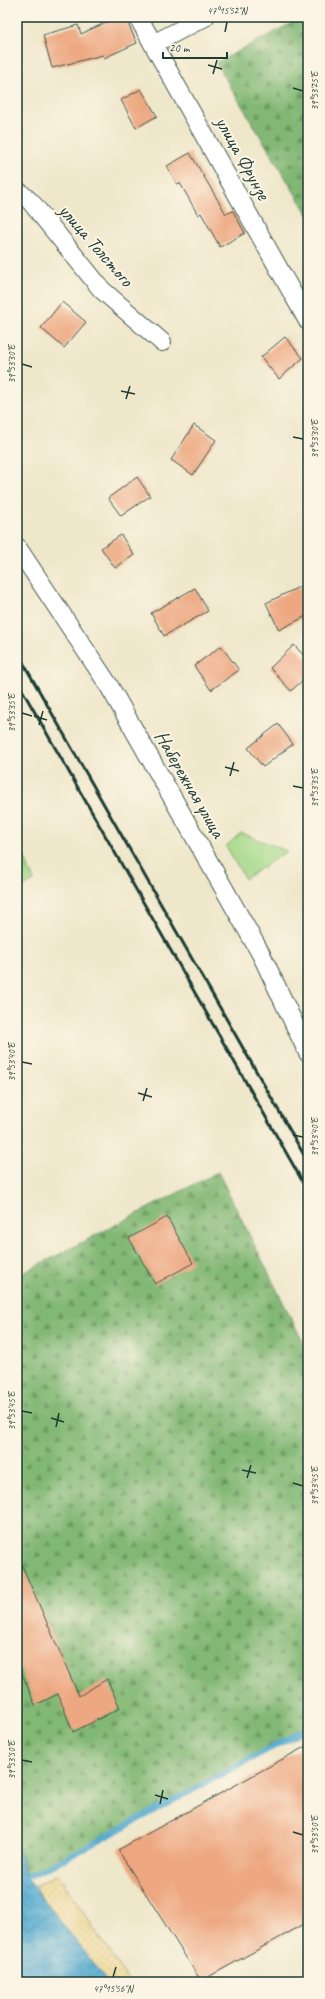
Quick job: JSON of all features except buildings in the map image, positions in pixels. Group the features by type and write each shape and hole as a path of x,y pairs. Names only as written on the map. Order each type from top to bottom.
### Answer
{"street":[{"name":"улица Фрунзе","path":"138,17 308,322"},
{"path":"153,44 205,17"},
{"name":"улица Толстого","path":"17,190 32,202 102,290 162,342"},
{"name":"Набережная улица","path":"17,547 108,684 136,732 261,954 308,1053"}],"green space":[{"path":"303,17 308,17 308,215 216,63"},
{"path":"241,833 287,851 245,879 226,846"},
{"path":"17,839 34,881 17,890"},
{"path":"218,1172 308,1352 308,1725 26,1877 17,1841 17,1276"}],"sand":[{"path":"58,1874 129,1982 76,1982 17,1895"}],"water":[{"path":"17,1841 26,1877 108,1982 17,1982"}],"waterway":[{"path":"26,1877 57,1863 308,1728"}],"railway":[{"path":"17,652 308,1162"},
{"path":"17,681 308,1191"}]}
